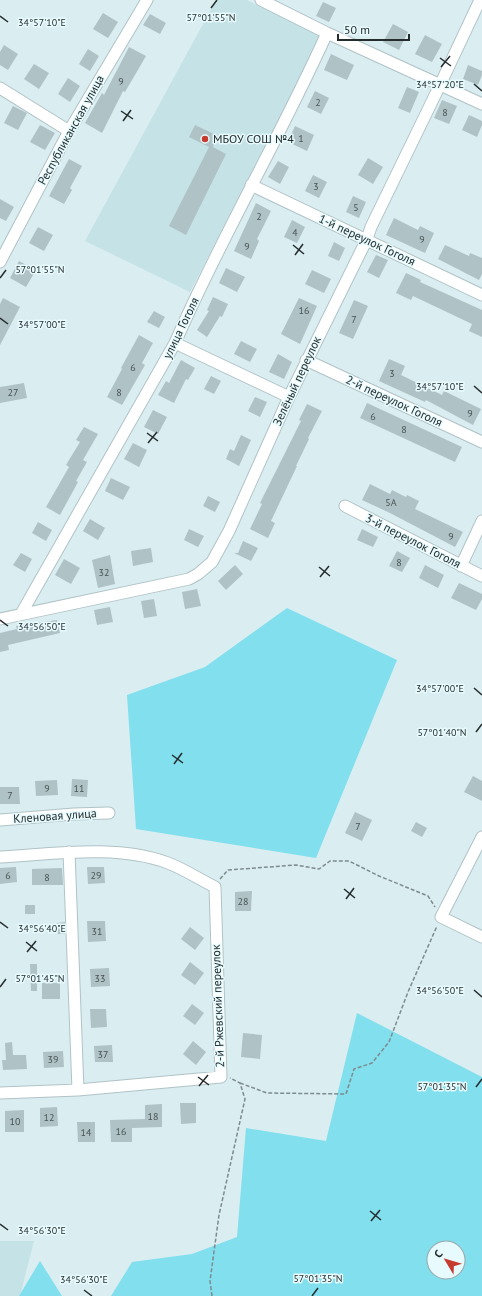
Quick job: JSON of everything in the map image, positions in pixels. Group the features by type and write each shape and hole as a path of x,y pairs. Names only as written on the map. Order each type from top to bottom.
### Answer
{"street":[{"name":"Республиканская улица","path":"0,262 69,131 147,0"},
{"path":"261,0 327,33 482,104"},
{"name":"Зелёный переулок","path":"0,619 189,579 205,568 217,554 229,531 306,360 367,240 371,227 480,0"},
{"name":"улица Гоголя","path":"21,614 175,343 251,185 315,61 327,33"},
{"path":"0,88 69,131"},
{"name":"1-й переулок Гоголя","path":"251,185 482,295"},
{"path":"175,343 289,397"},
{"name":"2-й переулок Гоголя","path":"306,360 482,442"},
{"name":"3-й переулок Гоголя","path":"345,506 482,576"},
{"path":"461,566 482,521"},
{"name":"Кленовая улица","path":"0,820 74,814 109,813"},
{"path":"482,837 441,917 482,937"},
{"path":"0,857 69,852 129,853 168,863 214,887"},
{"path":"69,852 78,1090"},
{"name":"2-й Ржевский переулок","path":"0,1093 78,1090 221,1077 214,887"}],"path":[{"path":"214,887 228,870 296,865 319,870 330,861 349,861 379,876 428,896 441,917 408,992 389,1042 372,1063 354,1069 346,1094 267,1093 231,1078 221,1077"},
{"path":"212,1296 210,1281 219,1216 245,1100 240,1083"}],"shaded area":[{"name":"МБОУ СОШ №4","path":"216,0 247,0 321,37 190,292 85,241"},
{"path":"287,608 397,660 316,858 136,829 127,695 205,667"},
{"path":"357,1013 482,1077 482,1296 111,1296 132,1262 192,1254 237,1237 246,1128 326,1141"},
{"path":"0,1241 34,1241 20,1296 0,1296"},
{"path":"40,1261 62,1296 19,1296"}],"building":[{"path":"323,2 336,8 329,22 316,16"},
{"path":"103,13 118,22 108,38 93,29"},
{"path":"150,14 166,23 160,34 143,25"},
{"path":"393,24 408,32 399,50 383,42"},
{"path":"425,35 442,44 432,62 415,54"},
{"path":"4,45 18,54 8,70 0,65 0,52"},
{"path":"129,47 146,56 125,92 123,91 102,133 85,123 102,93 104,95"},
{"path":"88,49 99,56 90,71 79,64"},
{"path":"331,54 354,65 347,80 324,70"},
{"path":"34,64 49,73 39,89 24,79"},
{"path":"468,65 482,71 478,85 463,79"},
{"path":"68,78 80,86 70,102 58,94"},
{"path":"407,87 419,92 410,113 398,108"},
{"path":"315,91 329,98 321,114 307,107"},
{"path":"442,100 457,106 449,124 434,118"},
{"path":"13,106 27,113 18,130 4,123"},
{"path":"469,115 482,121 477,137 462,130"},
{"path":"40,125 55,133 45,150 30,142"},
{"path":"195,125 218,136 213,147 226,154 186,235 169,226 209,147 189,137"},
{"path":"295,126 314,135 307,151 288,142"},
{"path":"368,158 383,167 373,184 358,175"},
{"path":"69,159 82,166 70,188 72,190 64,204 49,196"},
{"path":"278,161 289,167 280,184 268,177"},
{"path":"313,175 327,182 319,198 305,191"},
{"path":"353,196 366,202 359,218 346,212"},
{"path":"0,199 14,207 6,221 0,218"},
{"path":"256,203 271,211 257,239 259,241 251,259 234,251"},
{"path":"394,218 418,230 420,226 434,233 425,253 386,235"},
{"path":"292,220 305,227 297,243 284,237"},
{"path":"38,227 53,235 44,251 29,243"},
{"path":"334,242 345,248 339,261 328,256"},
{"path":"445,245 469,256 470,253 482,258 482,274 479,280 438,259"},
{"path":"376,255 388,260 379,278 367,272"},
{"path":"19,261 36,270 26,287 10,278"},
{"path":"226,268 245,277 237,292 219,283"},
{"path":"312,270 331,279 324,293 305,284"},
{"path":"406,273 421,280 420,282 482,310 482,337 469,331 472,324 413,296 411,300 396,293"},
{"path":"213,297 228,304 222,317 220,316 207,337 197,330 209,311 207,310"},
{"path":"3,298 20,307 0,345 0,304"},
{"path":"299,298 317,306 300,344 281,334"},
{"path":"354,300 368,306 353,339 339,333"},
{"path":"154,311 165,317 159,328 147,322"},
{"path":"139,335 153,343 142,363 145,365 122,405 107,397"},
{"path":"241,341 257,349 250,362 234,354"},
{"path":"278,354 292,362 284,379 269,372"},
{"path":"389,359 405,366 401,375 442,395 444,391 481,409 473,425 426,400 425,402 379,381"},
{"path":"181,360 195,368 188,380 186,379 174,403 158,395 166,381 169,383"},
{"path":"211,376 221,381 214,394 204,389"},
{"path":"24,383 27,398 0,403 0,387"},
{"path":"255,397 267,402 260,417 248,411"},
{"path":"367,403 462,447 455,462 360,418"},
{"path":"307,404 322,411 308,438 309,439 297,466 271,521 275,523 268,538 250,529 262,504 260,503 301,421 299,420"},
{"path":"153,410 167,417 158,434 144,427"},
{"path":"84,427 98,434 83,460 87,462 60,515 46,507 69,467 66,465 80,442 76,440"},
{"path":"241,435 251,440 239,466 226,459 230,449 234,451"},
{"path":"133,443 147,450 139,467 124,459"},
{"path":"111,478 130,487 123,500 105,491"},
{"path":"370,484 390,494 392,490 406,497 407,495 419,501 415,509 463,532 455,547 362,500"},
{"path":"208,496 220,502 215,512 203,506"},
{"path":"90,519 105,528 98,540 83,531"},
{"path":"38,522 52,530 46,541 32,533"},
{"path":"189,529 204,536 198,547 184,540"},
{"path":"362,529 378,537 373,547 357,540"},
{"path":"243,541 258,548 251,561 234,553 238,553"},
{"path":"151,548 153,562 133,566 131,551"},
{"path":"397,551 410,558 402,572 389,566"},
{"path":"21,553 32,559 25,572 13,565"},
{"path":"110,555 115,584 98,588 92,560"},
{"path":"64,559 80,568 71,584 55,575"},
{"path":"235,565 243,574 226,590 218,581"},
{"path":"425,565 444,575 438,588 419,578"},
{"path":"459,583 482,594 482,599 476,610 451,598"},
{"path":"197,589 201,606 185,609 182,592"},
{"path":"154,599 157,616 144,618 141,601"},
{"path":"110,607 113,622 97,625 94,610"},
{"path":"57,620 60,633 8,645 9,650 0,652 0,633 17,629 16,626"},
{"path":"473,776 482,781 482,801 464,792"},
{"path":"72,779 88,780 87,797 71,796"},
{"path":"57,780 58,795 36,796 35,781"},
{"path":"0,787 19,787 20,804 0,804"},
{"path":"355,812 372,820 362,841 345,833"},
{"path":"416,822 427,828 422,837 411,831"},
{"path":"16,867 17,882 0,884 0,868"},
{"path":"87,867 104,867 105,883 88,884"},
{"path":"62,868 63,885 32,885 32,869"},
{"path":"252,891 251,911 235,911 235,892"},
{"path":"25,905 35,905 35,914 25,914"},
{"path":"87,921 105,921 106,941 88,942"},
{"path":"65,922 65,934 58,934 57,923"},
{"path":"190,927 204,938 195,950 181,939"},
{"path":"190,962 204,973 195,985 181,975"},
{"path":"30,964 37,964 37,991 31,991"},
{"path":"109,968 110,986 91,987 90,969"},
{"path":"42,983 60,983 60,999 42,999"},
{"path":"192,1004 204,1013 195,1025 183,1016"},
{"path":"90,1009 106,1009 107,1027 91,1028"},
{"path":"243,1033 262,1035 260,1059 241,1057"},
{"path":"193,1041 206,1052 196,1065 183,1054"},
{"path":"12,1042 13,1055 26,1055 27,1069 3,1070 2,1060 6,1060 5,1043"},
{"path":"112,1045 113,1062 95,1062 94,1046"},
{"path":"63,1051 64,1067 44,1068 43,1052"},
{"path":"180,1103 196,1103 196,1123 181,1124"},
{"path":"162,1104 162,1127 132,1128 132,1142 111,1142 110,1120 145,1119 145,1105"},
{"path":"57,1107 58,1126 40,1127 40,1108"},
{"path":"24,1110 24,1132 5,1132 5,1111"},
{"path":"77,1122 95,1122 95,1142 78,1142"}],"place":[{"name":"МБОУ СОШ №4","path":"205,139"}]}
